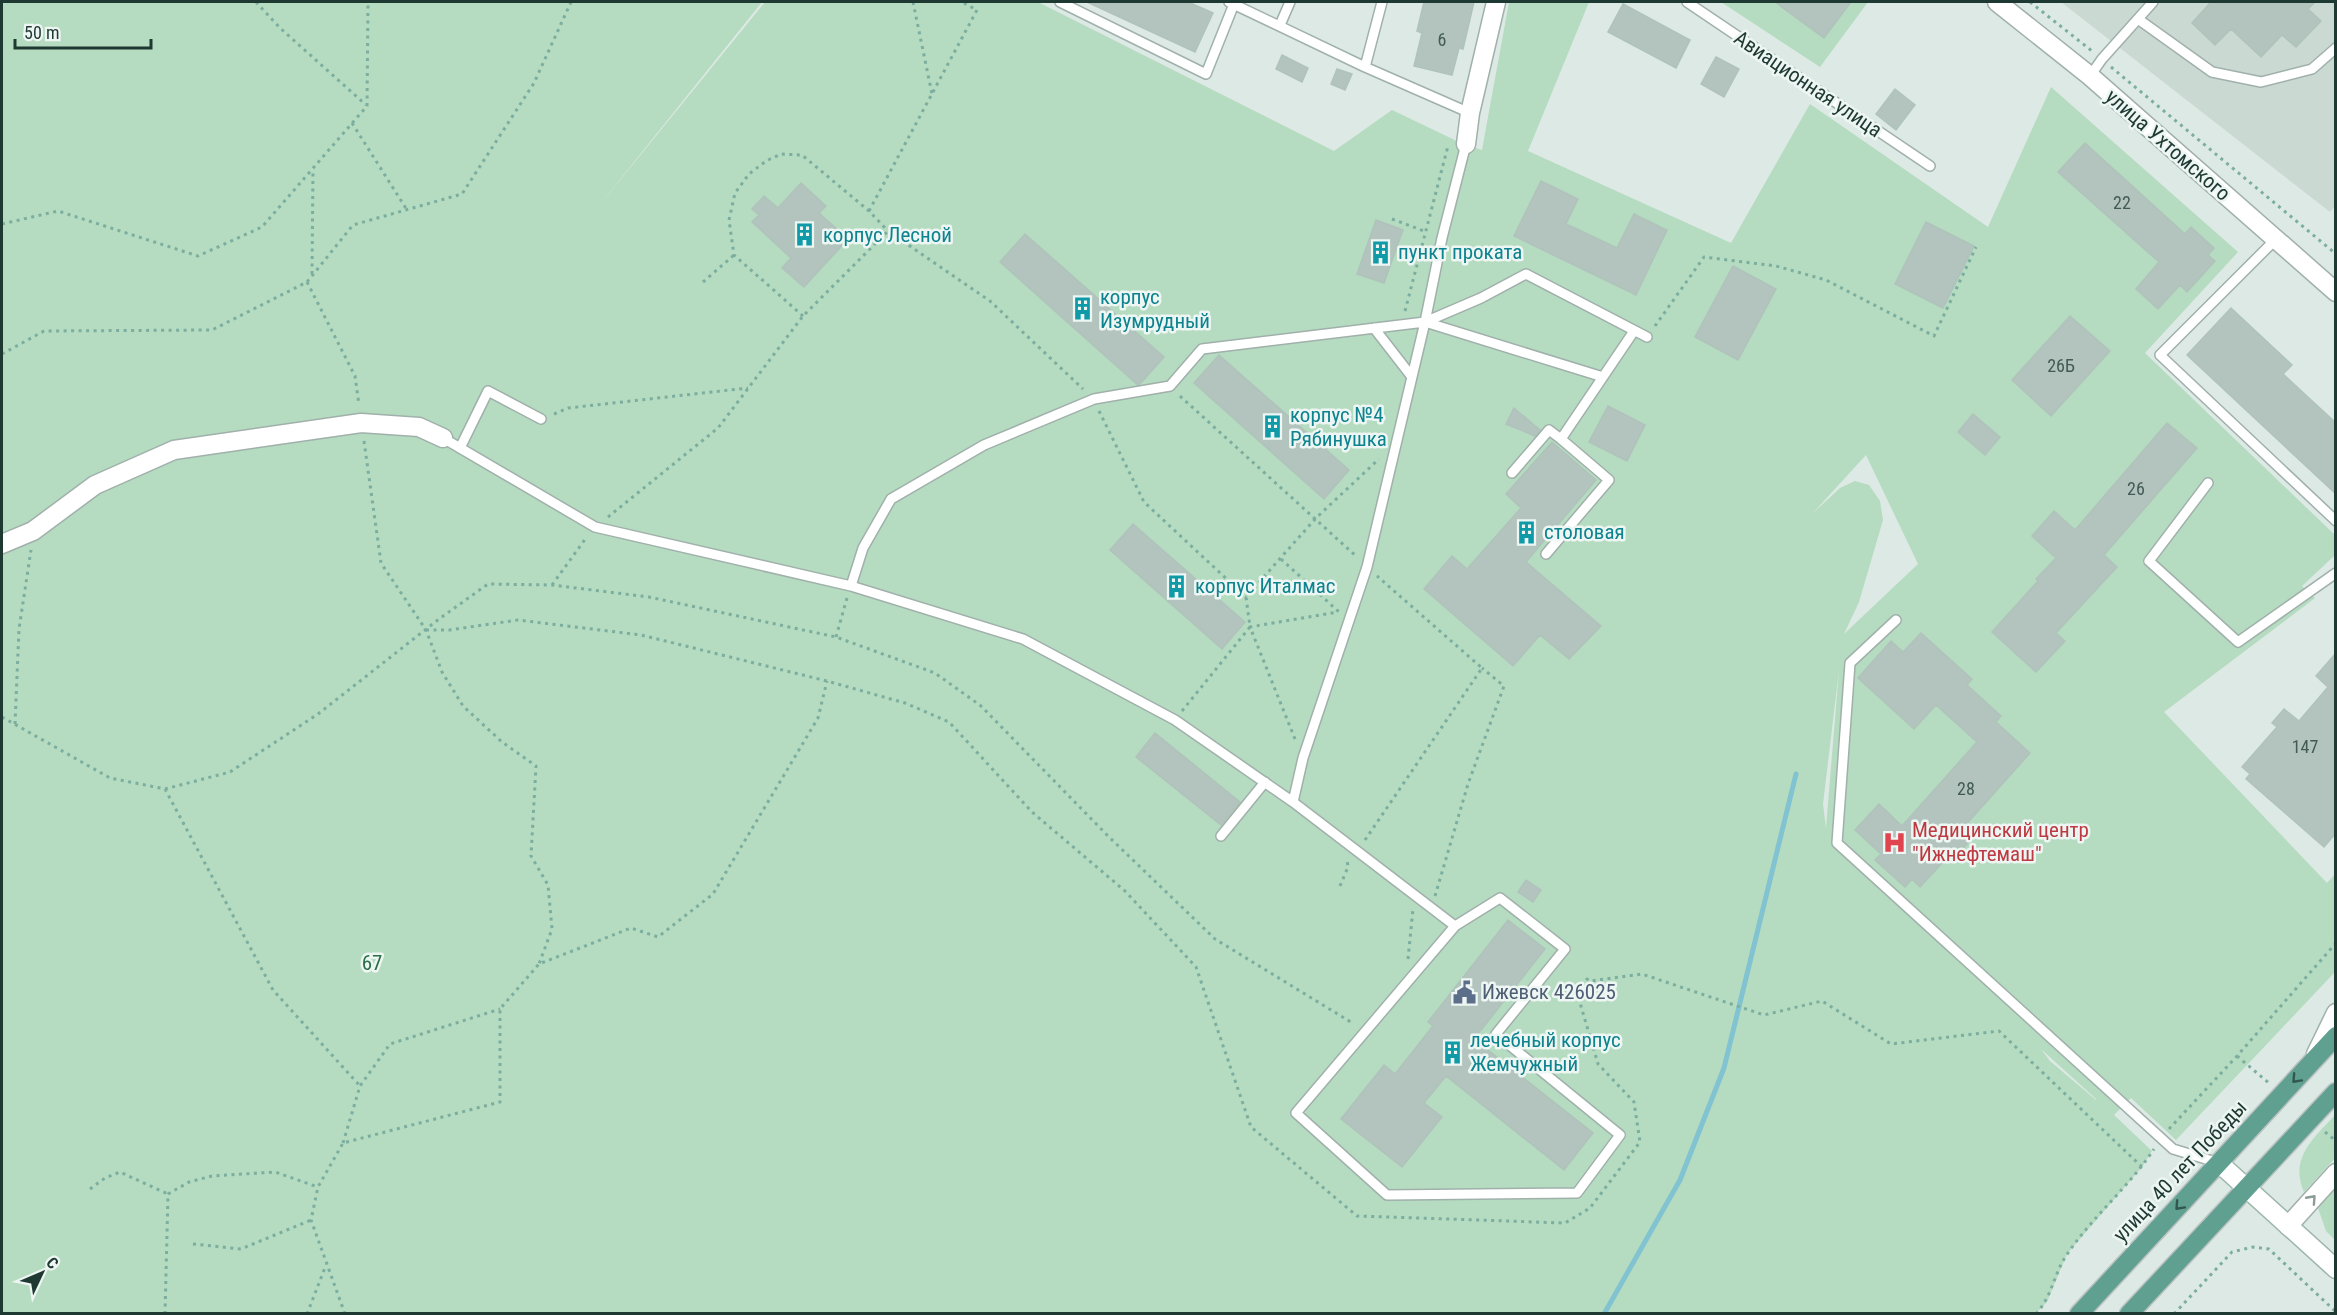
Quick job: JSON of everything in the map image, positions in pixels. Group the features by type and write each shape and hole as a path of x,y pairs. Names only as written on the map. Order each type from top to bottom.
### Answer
{"main road":[{"name":"улица 40 лет Победы","path":"2079,1314 2336,1036"},
{"path":"2129,1314 2336,1092"}],"street":[{"path":"1458,141 1470,113 1496,2"},
{"name":"улица Ухтомского","path":"1997,2 2090,76 2336,292"},
{"path":"2,544 33,531 95,485 174,450 362,423 419,427 443,438"},
{"name":"улица 40 лет Победы","path":"2314,1059 2336,1012"},
{"path":"2218,1163 2335,1268"},
{"path":"2288,1226 2336,1173"}],"lane":[{"path":"1060,2 1206,74 1232,3 1365,67 1470,113"},
{"path":"1280,25 1290,2"},
{"path":"1365,67 1383,2"},
{"name":"Авиационная улица","path":"1687,2 1930,166"},
{"path":"2090,76 2102,59 2153,2"},
{"path":"2138,19 2212,72 2261,82 2312,69 2336,48"},
{"path":"1293,802 1303,758 1352,618 1367,567 1425,322 1458,141"},
{"path":"2276,239 2160,355 2336,521"},
{"path":"851,586 863,548 891,499 984,445 1094,399 1170,386 1202,349 1425,322 1481,298 1526,274 1647,337"},
{"path":"1425,322 1603,377"},
{"path":"1374,328 1412,377"},
{"path":"1561,439 1634,331"},
{"path":"460,448 488,391 541,419"},
{"path":"1512,473 1549,430 1609,480 1546,554"},
{"path":"443,438 595,527 851,586 1023,639 1175,720 1293,802 1455,926"},
{"path":"2208,483 2149,561 2238,642 2336,573"},
{"path":"1896,620 1850,663 1837,843 2173,1149 2218,1163"},
{"path":"1221,836 1264,782"},
{"path":"1500,898 1565,949 1496,1034 1620,1135 1577,1193 1386,1195 1296,1113 1455,926 1500,898"}],"path":[{"path":"256,2 280,28 367,106"},
{"path":"2,224 58,211 198,256 262,226 367,106 368,2"},
{"path":"2,354 44,331 212,330 307,282 353,225 462,194 534,83 571,2"},
{"path":"913,2 932,96"},
{"path":"869,211 977,10 962,2"},
{"path":"2030,2 2336,254"},
{"path":"352,123 407,210"},
{"path":"1401,325 1424,231 1458,141"},
{"path":"803,316 734,255 729,220 735,193 749,174 766,161 781,154 802,155 869,211 888,231 990,301 1094,399 1144,502 1246,597 1250,627 1303,758"},
{"path":"312,276 313,168"},
{"path":"1392,219 1442,238"},
{"path":"552,585 595,527 718,428 803,316 888,231"},
{"path":"1647,337 1704,257 1776,266 1826,280 1934,336 1976,247"},
{"path":"703,282 734,255"},
{"path":"307,282 355,376 381,563 426,630 442,672 463,706 502,742 536,766 531,856 548,885 552,929 539,964 500,1009 390,1044 360,1086 343,1143 318,1187 311,1220 345,1314"},
{"path":"1170,386 1367,567 1504,686 1468,784 1431,909"},
{"path":"541,419 568,408 748,388"},
{"path":"1246,597 1316,518 1398,441"},
{"path":"15,724 19,629 33,531"},
{"path":"1281,558 1338,612 1352,618"},
{"path":"2,717 110,778 165,789 230,772 318,714 488,584 552,585 649,597 836,637 935,673 981,706 1108,836 1215,939 1366,1031"},
{"path":"836,637 851,586"},
{"path":"1175,720 1250,627 1338,612"},
{"path":"426,630 448,630 518,620 655,638 906,703 949,722 1032,812 1125,891 1196,967 1251,1127 1357,1216 1565,1223 1590,1208 1640,1142 1634,1102 1598,1064 1578,996 1587,979 1590,981 1642,974 1764,1015 1822,1001 1891,1044 1999,1031 2142,1167"},
{"path":"1357,852 1482,668"},
{"path":"539,964 631,928 658,937 713,894 818,718 827,681"},
{"path":"165,789 273,990 360,1086"},
{"path":"1340,886 1348,867 1346,843"},
{"path":"1405,987 1414,896"},
{"path":"2036,1314 2047,1302 2067,1254 2142,1167 2161,1138 2336,943"},
{"path":"343,1143 500,1102 500,1009"},
{"path":"90,1189 105,1178 120,1172 168,1194"},
{"path":"168,1194 189,1182 212,1176 275,1172 318,1187"},
{"path":"165,1314 168,1194"},
{"path":"193,1244 241,1250 311,1220"},
{"path":"2174,1314 2232,1252 2253,1247 2269,1249 2336,1312"},
{"path":"307,1314 327,1264"}],"shaded area":[{"path":"2061,2 2335,2 2335,206 2330,212"}],"green space":[{"name":"67","path":"2,2 762,2 594,212 765,2 1038,2 1334,151 1392,110 1461,143 1482,150 1509,2 1589,2 1528,151 1731,243 1810,104 1988,227 2051,87 2238,252 2145,353 2335,535 2335,555 2302,586 2315,598 2164,712 2327,883 2335,874 2335,972 2176,1140 2131,1098 2114,1115 2152,1151 2142,1167 2067,1254 2047,1302 2036,1313 2,1314","holes":["1866,455 1918,564 1844,634 1859,602 1883,520 1880,501 1869,485 1855,481 1840,488 1812,514","1839,670 1826,829 1823,804","2041,1049 2096,1100 2050,1061"]},
{"path":"1721,2 1868,2 1820,67"},
{"path":"2335,1115 2335,1158 2304,1192 2300,1180 2300,1169 2306,1149"},
{"path":"2335,1189 2335,1240 2326,1231 2318,1208"}],"building":[{"path":"1087,2 1188,2 1213,13 1195,52"},
{"path":"1424,2 1474,2 1463,49 1459,48 1452,75 1414,66 1422,33 1417,31"},
{"path":"1775,2 1851,2 1824,38"},
{"path":"2211,2 2315,2 2308,9 2321,21 2296,47 2282,35 2261,57 2231,29 2215,45 2192,23"},
{"path":"1623,4 1690,40 1676,68 1608,32"},
{"path":"1282,55 1308,68 1302,82 1276,69"},
{"path":"1716,57 1739,69 1724,97 1701,84"},
{"path":"1337,69 1352,74 1345,90 1331,84"},
{"path":"1895,89 1915,105 1896,130 1876,114"},
{"path":"2085,143 2185,234 2191,227 2214,248 2208,255 2215,261 2187,292 2180,285 2158,309 2136,289 2159,262 2058,172"},
{"path":"1541,181 1578,199 1566,224 1617,248 1634,214 1667,230 1636,295 1514,236"},
{"name":"корпус Лесной","path":"801,183 826,206 819,213 848,239 804,287 782,268 791,258 752,222 759,215 752,209 764,196 778,208"},
{"name":"пункт проката","path":"1376,220 1403,230 1384,283 1357,274"},
{"path":"1926,222 1974,246 1943,308 1895,284"},
{"name":"корпус Изумрудный","path":"1025,234 1164,357 1140,384 1138,385 1000,262"},
{"path":"1733,266 1776,289 1738,360 1695,337"},
{"path":"2231,308 2292,365 2283,374 2336,423 2336,494 2187,355"},
{"path":"2070,316 2110,351 2051,416 2012,380"},
{"name":"корпус №4 Рябинушка","path":"1219,355 1349,470 1324,499 1194,383"},
{"path":"1608,406 1645,425 1627,461 1589,442"},
{"path":"1514,408 1540,430 1535,436 1506,424"},
{"path":"1973,414 2000,437 1985,455 1958,432"},
{"path":"2167,423 2197,448 2104,555 2117,567 2056,633 2065,641 2036,672 1992,632 2056,558 2032,536 2054,511 2075,530"},
{"name":"столовая","path":"1552,442 1596,480 1526,562 1601,626 1569,659 1540,635 1513,666 1424,589 1452,556 1467,569 1521,508 1506,494"},
{"name":"корпус Италмас","path":"1133,524 1245,622 1222,649 1110,550"},
{"path":"1921,633 1972,679 1967,685 2001,716 1996,722 2030,753 1963,828 1973,837 1960,852 1956,848 1920,887 1912,879 1905,887 1875,860 1881,854 1855,830 1879,804 1902,826 1977,742 1936,705 1914,729 1858,678 1891,641 1903,652"},
{"path":"2336,653 2336,833 2324,847 2246,779 2250,774 2242,767 2277,727 2272,723 2284,709 2299,721 2328,687 2316,676"},
{"path":"1155,733 1240,802 1221,825 1136,757"},
{"path":"1526,880 1541,890 1533,902 1518,892"},
{"name":"лечебный корпус Жемчужный","path":"1508,920 1545,949 1474,1039 1593,1133 1564,1170 1446,1076 1424,1103 1442,1117 1402,1167 1341,1119 1384,1065 1395,1074 1433,1026 1428,1022"}],"waterway":[{"path":"1604,1314 1680,1180 1724,1068 1796,774"}],"place":[{"name":"корпус Лесной","path":"805,235"},
{"name":"пункт проката","path":"1380,252"},
{"name":"корпус Изумрудный","path":"1082,309"},
{"name":"корпус №4 Рябинушка","path":"1272,427"},
{"name":"столовая","path":"1526,532"},
{"name":"корпус Италмас","path":"1177,586"},
{"name":"Медицинский центр \"Ижнефтемаш\"","path":"1894,842"},
{"name":"Ижевск 426025","path":"1464,992"},
{"name":"лечебный корпус Жемчужный","path":"1452,1052"}]}
